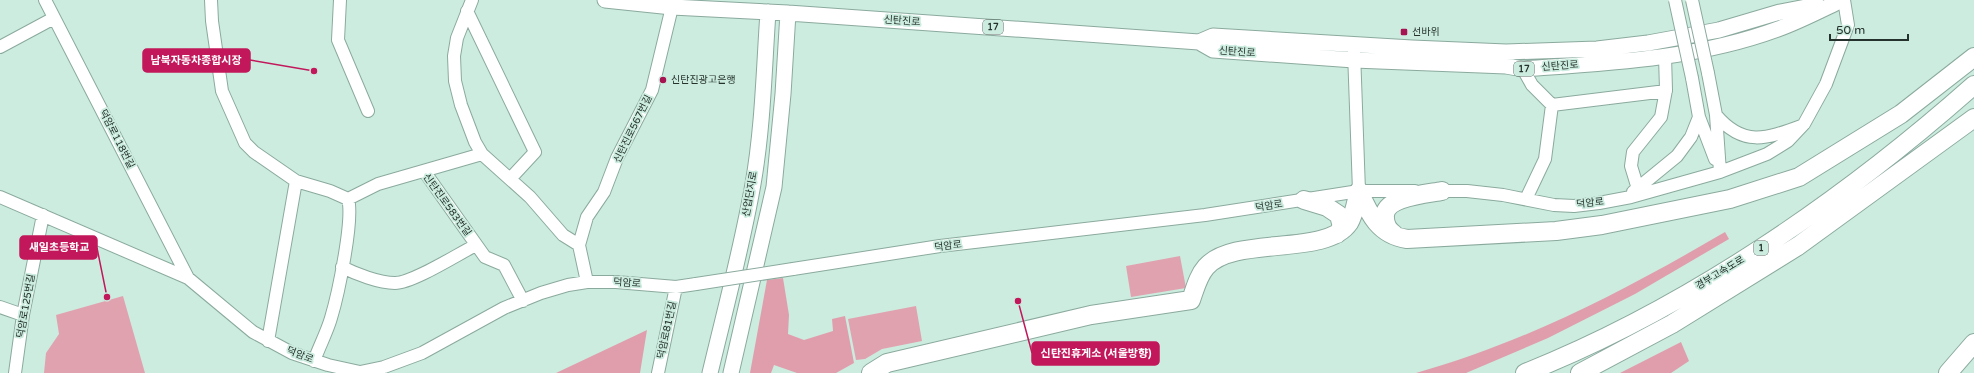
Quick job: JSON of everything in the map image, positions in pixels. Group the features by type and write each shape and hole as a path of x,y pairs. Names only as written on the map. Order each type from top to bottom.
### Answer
{"highway":[{"path":"1359,191 1373,219 1380,227 1400,238 1556,231 1602,225 1730,199 1799,177 1902,114 1974,57"},
{"name":"경부고속도로","path":"1525,373 1615,332 1686,294 1772,242 1864,176 1974,86"},
{"name":"경부고속도로","path":"1580,373 1672,324 1798,246 1974,118"},
{"path":"871,373 887,362 1091,315 1191,300 1196,286 1207,266 1220,258 1233,253 1319,240 1337,234 1349,223 1353,215 1359,191"},
{"path":"1400,238 1391,232 1385,224 1384,214 1388,207 1396,201 1442,191"},
{"path":"1304,200 1327,207 1339,215 1342,227 1337,234"},
{"path":"1948,373 1974,343"}],"main road":[{"name":"신탄진로","path":"605,0 672,7 788,13 1199,42 1213,50 1354,60 1506,66 1523,69 1599,64 1665,56 1723,44 1778,29 1842,0"},
{"name":"신탄진로","path":"1199,42 1213,36 1506,52 1597,50 1648,43 1719,30 1780,12 1842,0"},
{"name":"산업단지로","path":"710,373 753,183 762,112 768,12"},
{"path":"732,373 774,187 783,94 788,13"}],"street":[{"name":"덕암로118번길","path":"45,0 188,278"},
{"path":"211,0 212,21 222,91 245,143 259,156 296,181 330,191 348,199 350,213 342,267 331,318 314,361"},
{"path":"340,0 338,40 368,111"},
{"path":"1675,0 1699,117 1720,172"},
{"path":"1692,0 1716,115 1720,172"},
{"name":"덕암로","path":"0,198 188,278 253,332 292,353 314,361 360,372 384,367 422,353 504,308 568,285 587,282 616,282 676,287 940,246 1206,216 1359,191 1466,191 1526,198 1554,205 1574,206 1599,204 1625,198 1720,172 1767,154 1788,141 1804,124 1826,84 1848,25 1842,0"},
{"path":"470,5 457,38 454,56 455,81 461,105 475,142 482,154 530,197 563,235 579,245"},
{"path":"470,5 534,152 510,179"},
{"name":"신탄진로567번길","path":"587,282 579,245 587,217 604,192 617,158 652,90 672,7"},
{"path":"0,47 54,18"},
{"path":"1354,44 1359,191"},
{"path":"1638,189 1631,166 1633,152 1661,117 1666,92 1665,56"},
{"path":"1523,69 1532,85 1552,105"},
{"path":"1552,105 1666,92"},
{"path":"1526,198 1545,159 1552,105"},
{"path":"1716,115 1726,128 1740,136 1756,138 1787,131 1804,124"},
{"path":"1625,198 1678,156 1691,137 1699,117"},
{"path":"424,171 482,154"},
{"name":"신탄진로583번길","path":"348,199 378,184 424,171 485,257 504,265 523,301"},
{"path":"268,341 296,181"},
{"name":"덕암로125번길","path":"15,373 23,316 43,216"},
{"name":"신탄진로583번길","path":"342,267 357,274 396,283 410,279 476,245"},
{"name":"덕암로81번길","path":"658,373 676,287"},
{"path":"0,307 23,316"}],"shaded area":[{"path":"1725,232 1729,239 1635,294 1548,338 1466,373 1416,373 1497,346 1575,313 1613,294"},
{"path":"1180,256 1186,288 1131,297 1126,266"},
{"path":"783,278 789,315 788,334 804,340 833,331 832,319 845,316 854,363 836,373 797,373 774,365 771,373 750,373 767,280"},
{"path":"123,296 145,373 44,373 46,353 59,334 56,315"},
{"path":"916,306 922,341 882,349 865,359 856,360 848,319"},
{"path":"647,330 640,373 556,373"},
{"path":"1681,342 1689,361 1671,373 1620,373"}],"place":[{"name":"선바위","path":"1404,32"},
{"name":"남북자동차종합시장","path":"314,71"},
{"name":"신탄진광고은행","path":"663,80"},
{"name":"새일초등학교","path":"107,297"},
{"name":"신탄진휴게소 (서울방향)","path":"1018,301"}]}
